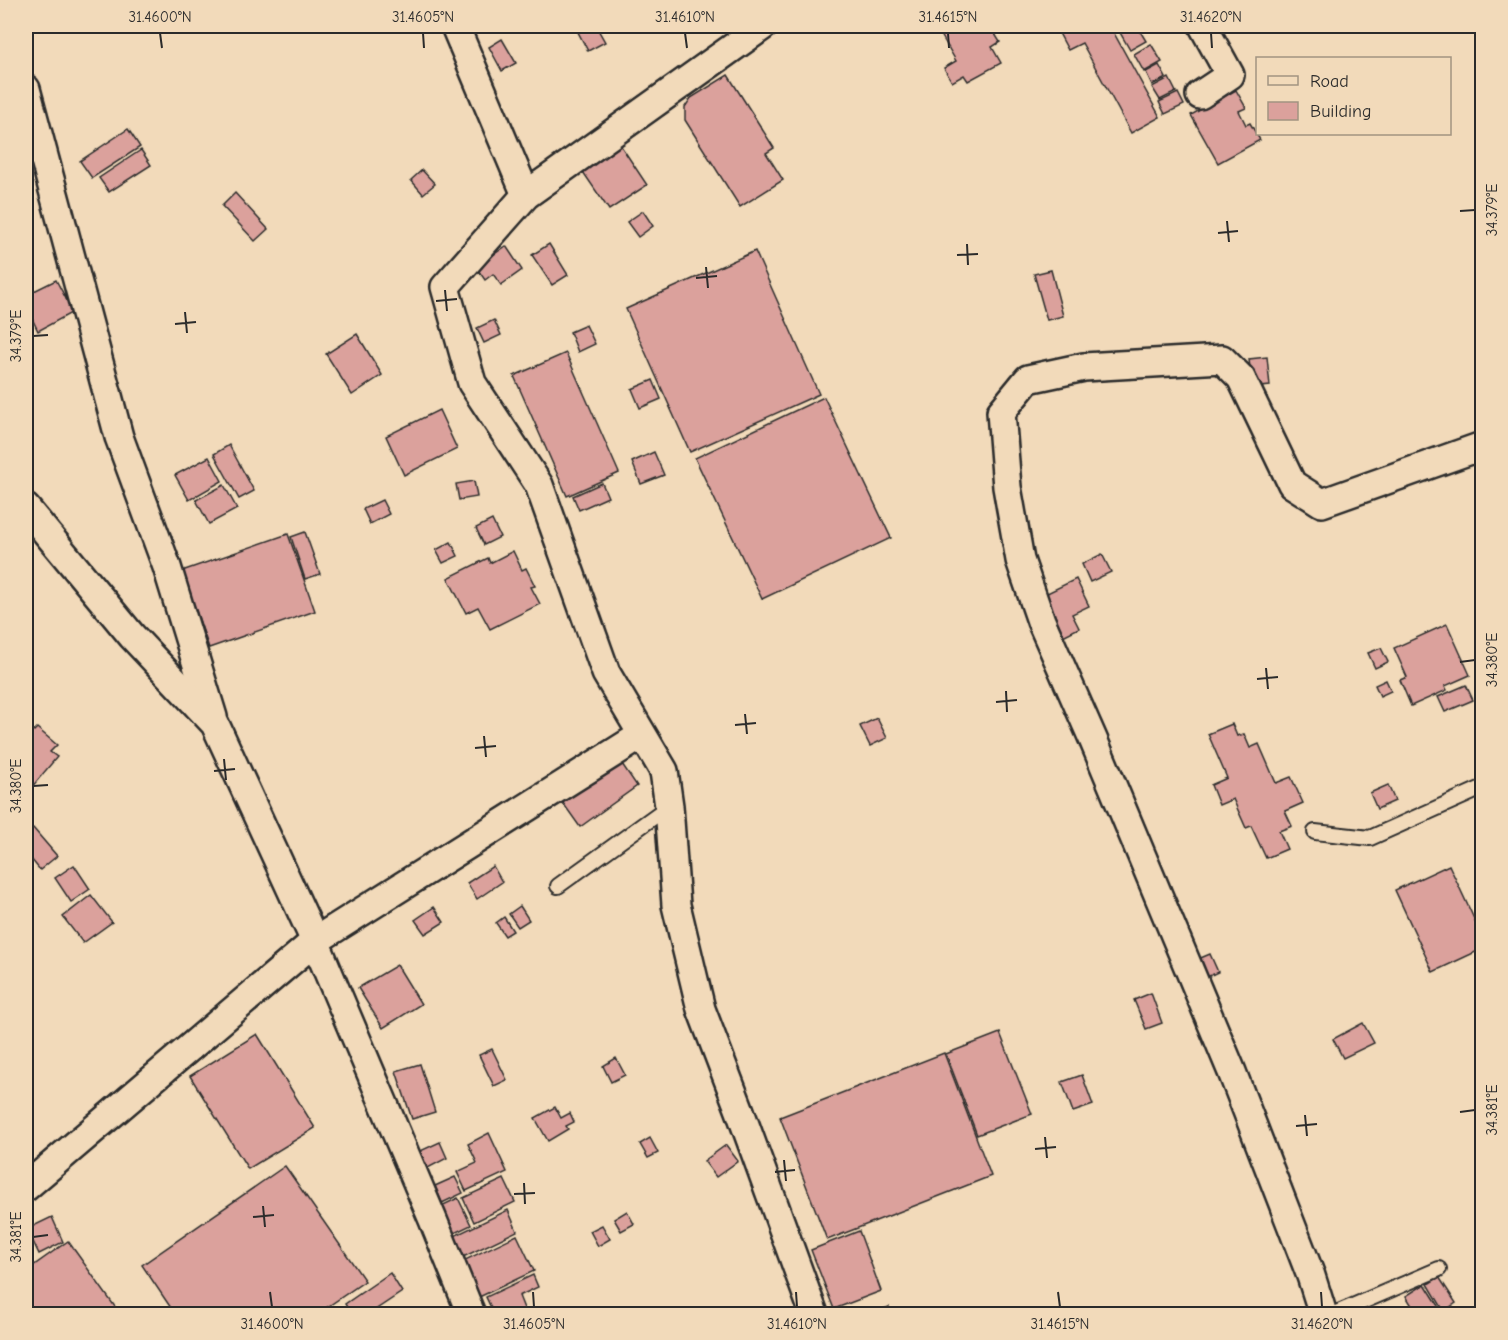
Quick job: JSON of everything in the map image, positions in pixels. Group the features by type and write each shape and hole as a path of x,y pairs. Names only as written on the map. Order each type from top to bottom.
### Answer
{"street":[{"path":"455,26 526,195"},
{"path":"763,26 526,195 445,287 472,383 539,485 606,673 664,771 669,806 676,905 701,1009 814,1314"},
{"path":"1200,94 1230,75 1203,26"},
{"path":"26,90 119,437 167,567 216,724 315,941 471,1314"},
{"path":"1323,1314 1307,1266 1232,1072 1093,739 1041,621 1020,561 1007,487 1001,412 1028,379 1084,367 1222,359 1241,378 1292,484 1322,502 1482,446"},
{"path":"26,508 132,636 216,724"},
{"path":"26,1187 315,941 642,735"}],"lane":[{"path":"1315,832 1370,838 1482,789"},
{"path":"558,886 669,806"},
{"path":"1334,1314 1439,1269"}],"building":[{"path":"590,26 596,26 605,42 588,51 578,32"},
{"path":"936,26 990,26 1000,42 992,47 1001,63 968,81 964,75 952,82 944,68 956,61"},
{"path":"1072,26 1110,26 1160,117 1131,133 1082,43 1068,50 1059,33"},
{"path":"1124,26 1137,26 1146,41 1130,50 1118,29"},
{"path":"502,39 516,63 502,71 489,47"},
{"path":"1151,44 1162,62 1144,72 1134,54"},
{"path":"1159,65 1166,78 1152,85 1146,72"},
{"path":"728,75 774,148 766,153 783,180 740,207 685,120 685,107 691,98"},
{"path":"1169,78 1176,92 1160,100 1152,87"},
{"path":"1236,90 1246,108 1239,111 1246,125 1250,123 1260,140 1218,163 1191,115"},
{"path":"1178,93 1184,105 1165,114 1159,102"},
{"path":"128,129 140,147 92,178 80,161"},
{"path":"619,143 647,185 609,210 581,169"},
{"path":"141,150 151,165 109,192 99,178"},
{"path":"422,170 435,184 423,194 411,180"},
{"path":"235,193 268,229 255,241 222,206"},
{"path":"643,211 653,226 638,237 627,222"},
{"path":"549,244 568,275 552,285 532,255"},
{"path":"506,246 522,270 501,285 493,274 485,280 476,267"},
{"path":"755,251 819,394 690,452 626,309"},
{"path":"1051,270 1063,316 1047,320 1034,274"},
{"path":"56,280 73,312 38,331 26,306 26,295"},
{"path":"494,320 501,335 484,343 477,328"},
{"path":"586,325 595,344 578,352 570,332"},
{"path":"357,334 382,375 352,395 326,354"},
{"path":"566,353 619,473 567,496 514,376"},
{"path":"1267,357 1270,386 1252,388 1249,359"},
{"path":"653,380 661,399 640,408 632,389"},
{"path":"824,397 891,538 762,599 695,458"},
{"path":"439,410 457,449 404,475 386,436"},
{"path":"229,445 254,491 239,499 214,454"},
{"path":"654,452 664,475 641,484 632,462"},
{"path":"209,457 222,481 189,500 175,475"},
{"path":"474,481 477,497 459,500 456,484"},
{"path":"602,483 608,497 579,510 573,496"},
{"path":"224,485 237,509 209,524 196,500"},
{"path":"382,500 389,514 370,524 363,509"},
{"path":"492,520 500,537 484,545 476,528"},
{"path":"305,532 320,574 305,579 291,537"},
{"path":"288,534 315,611 209,648 182,571"},
{"path":"451,542 458,556 443,563 436,550"},
{"path":"513,551 522,570 526,568 535,586 531,587 540,604 490,629 478,607 466,613 448,578 488,558 490,563"},
{"path":"1102,554 1111,572 1090,582 1082,564"},
{"path":"1076,579 1089,606 1072,614 1079,628 1061,637 1041,596"},
{"path":"1447,624 1470,675 1445,686 1447,690 1411,706 1400,680 1407,677 1394,648"},
{"path":"1381,648 1388,662 1375,668 1368,653"},
{"path":"1386,680 1391,691 1380,696 1375,685"},
{"path":"1466,685 1473,700 1445,712 1438,697"},
{"path":"877,718 887,738 870,746 860,726"},
{"path":"26,724 34,731 37,728 57,745 50,752 57,757 26,794"},
{"path":"1232,724 1237,736 1244,734 1250,748 1259,744 1276,783 1291,777 1303,803 1285,811 1292,826 1279,831 1287,849 1266,858 1251,826 1246,828 1233,799 1219,805 1211,785 1227,778 1208,734"},
{"path":"616,755 637,786 580,827 558,796"},
{"path":"1388,785 1395,801 1377,809 1370,793"},
{"path":"33,828 57,856 40,870 26,853 26,835"},
{"path":"74,865 90,889 71,902 55,878"},
{"path":"1449,865 1482,936 1482,949 1433,972 1395,890"},
{"path":"493,866 502,882 477,899 467,883"},
{"path":"91,895 112,922 83,943 63,917"},
{"path":"520,906 529,920 518,927 509,914"},
{"path":"434,907 444,922 425,934 415,920"},
{"path":"504,917 513,931 505,936 496,923"},
{"path":"1210,954 1218,972 1205,978 1196,960"},
{"path":"397,965 421,1004 383,1028 358,988"},
{"path":"1151,993 1162,1023 1146,1029 1134,1000"},
{"path":"1363,1023 1374,1043 1343,1058 1333,1039"},
{"path":"1000,1033 1032,1114 977,1135 946,1054"},
{"path":"257,1034 315,1128 248,1169 190,1076"},
{"path":"492,1049 507,1080 494,1086 479,1055"},
{"path":"944,1053 991,1176 827,1240 780,1117"},
{"path":"616,1058 625,1075 611,1082 603,1066"},
{"path":"420,1064 435,1112 412,1119 396,1071"},
{"path":"1082,1075 1093,1105 1073,1112 1062,1082"},
{"path":"555,1107 561,1118 570,1113 574,1122 566,1126 568,1129 548,1141 535,1118"},
{"path":"489,1133 507,1172 466,1191 457,1172 477,1163 468,1144"},
{"path":"650,1138 658,1153 648,1158 640,1144"},
{"path":"440,1142 447,1158 424,1170 416,1153"},
{"path":"726,1145 738,1161 716,1177 704,1161"},
{"path":"285,1166 365,1281 317,1314 175,1314 142,1265"},
{"path":"455,1177 463,1193 442,1203 435,1186"},
{"path":"504,1179 515,1202 474,1222 463,1198"},
{"path":"458,1198 471,1225 446,1237 433,1210"},
{"path":"508,1210 517,1231 457,1260 448,1239"},
{"path":"627,1211 634,1224 621,1231 614,1219"},
{"path":"52,1217 63,1242 39,1254 27,1229"},
{"path":"602,1225 610,1239 598,1246 590,1231"},
{"path":"859,1231 881,1291 834,1309 811,1250"},
{"path":"517,1235 534,1271 477,1298 461,1262"},
{"path":"68,1241 118,1311 113,1314 26,1314 26,1271"},
{"path":"390,1273 402,1292 369,1314 351,1314 345,1304"},
{"path":"533,1275 538,1287 519,1296 525,1311 517,1314 494,1314 486,1297"},
{"path":"1439,1277 1456,1303 1444,1311 1428,1284"},
{"path":"1425,1284 1444,1314 1417,1314 1406,1296"},
{"path":"889,1307 892,1314 870,1314"}]}
